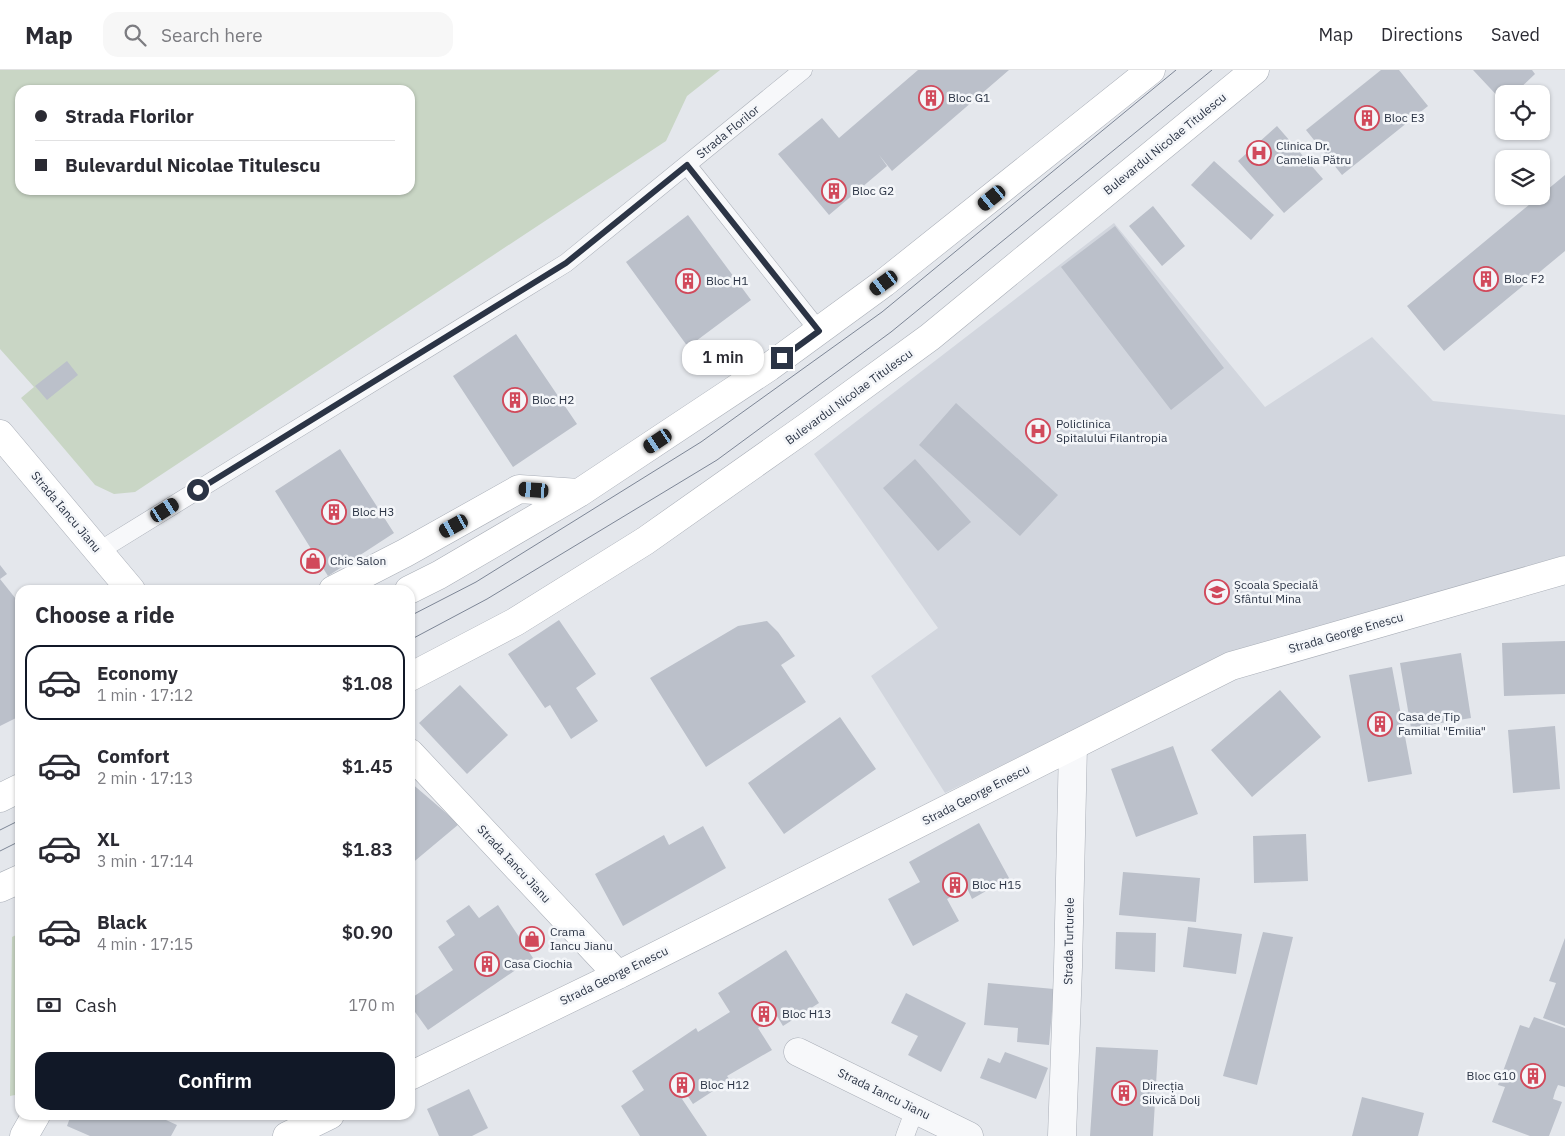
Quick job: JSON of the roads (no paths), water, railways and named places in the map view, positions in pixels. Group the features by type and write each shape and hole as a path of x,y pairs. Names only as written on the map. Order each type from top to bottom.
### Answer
{"street":[{"path":"415,587 439,575 579,493 769,367 884,283 1151,70"},
{"name":"Bulevardul Nicolae Titulescu","path":"415,674 515,622 621,556 808,426 930,337 1255,70"},
{"name":"Strada Iancu Jianu","path":"0,434 127,585"},
{"path":"343,585 406,553 519,489 579,493"},
{"name":"Strada George Enescu","path":"415,1074 618,975 1231,666 1565,570"},
{"name":"Strada Turturele","path":"1062,1136 1073,746"},
{"name":"Strada Iancu Jianu","path":"415,758 618,975"},
{"path":"0,798 15,790"},
{"path":"0,888 15,881"},
{"name":"Strada Iancu Jianu","path":"798,1052 969,1136"},
{"path":"24,1136 33,1120"},
{"path":"287,1136 320,1120"}],"lane":[{"name":"Strada Florilor","path":"99,551 566,263 803,70"},
{"path":"687,165 819,331"},
{"path":"905,1136 915,1109"}],"tram line":[{"path":"415,613 476,582 701,442 882,312 1176,70"},
{"path":"415,637 487,599 717,460 891,332 1212,70"},
{"path":"0,830 15,822"},
{"path":"0,851 15,844"}],"place":[{"name":"Bloc G1","path":"931,98"},
{"name":"Bloc E3","path":"1367,118"},
{"name":"Clinica Dr. Camelia Pătru","path":"1259,153"},
{"name":"Bloc G2","path":"834,191"},
{"name":"Bloc F2","path":"1486,279"},
{"name":"Bloc H1","path":"688,281"},
{"name":"Bloc H2","path":"515,400"},
{"name":"Policlinica Spitalului Filantropia","path":"1038,431"},
{"name":"Bloc H3","path":"334,512"},
{"name":"Chic Salon","path":"313,561"},
{"name":"Școala Specială Sfântul Mina","path":"1217,592"},
{"name":"Casa de Tip Familial \"Emilia\"","path":"1380,724"},
{"name":"Bloc H15","path":"955,885"},
{"name":"Crama Iancu Jianu","path":"532,939"},
{"name":"Casa Ciochia","path":"487,964"},
{"name":"Bloc H13","path":"764,1014"},
{"name":"Bloc G10","path":"1533,1076"},
{"name":"Bloc H12","path":"682,1085"},
{"name":"Direcția Silvică Dolj","path":"1124,1093"}]}
